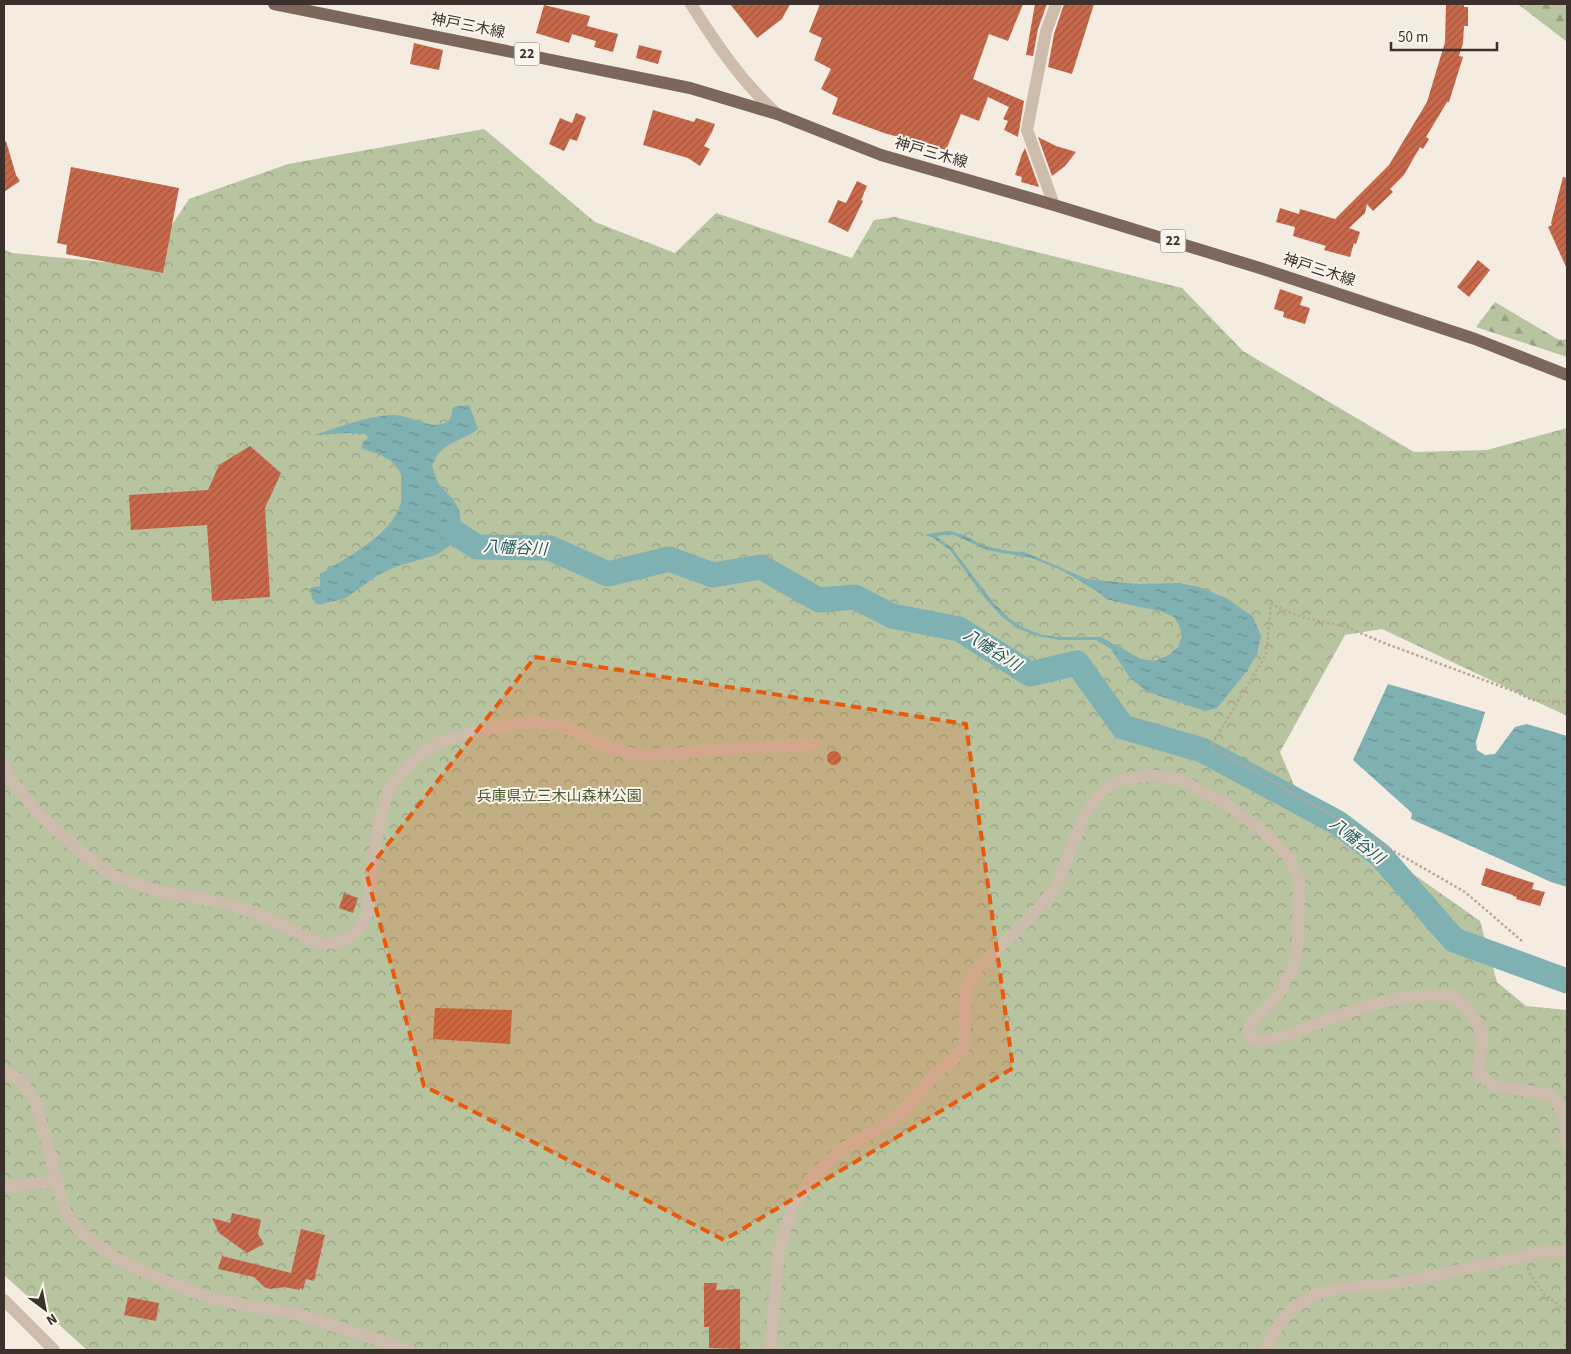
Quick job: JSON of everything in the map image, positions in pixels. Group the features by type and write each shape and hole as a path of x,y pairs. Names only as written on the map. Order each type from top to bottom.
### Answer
{"main road":[{"name":"神戸三木線","path":"274,4 690,88 777,114 881,155 1054,205 1263,269 1475,339 1567,375"}],"street":[{"path":"691,4 728,61 748,85 777,114"},
{"path":"1054,205 1027,130 1046,32 1056,4"},
{"path":"4,763 10,778 34,809 84,855 114,876 151,889 226,904 253,912 320,944 340,942 355,934 366,916 378,829 388,791 412,761 440,741 485,729 532,722 562,726 609,747 635,755 676,754 815,744"},
{"path":"770,1350 779,1250 792,1208 813,1176 841,1150 887,1124 904,1111 935,1073 955,1058 964,1047 966,989 977,969 1031,917 1055,889 1083,818 1100,793 1121,780 1150,775 1181,780 1231,807 1266,834 1289,858 1299,880 1298,942 1292,970 1276,998 1249,1025 1250,1038 1262,1042 1384,1001 1428,995 1453,995 1470,1010 1483,1033 1478,1074 1495,1086 1552,1096 1564,1114 1567,1144"},
{"path":"4,1071 21,1080 36,1102 65,1212 82,1233 115,1258 167,1282 214,1299 300,1315 410,1350"},
{"path":"4,1187 57,1180"},
{"path":"1264,1350 1278,1326 1292,1308 1318,1293 1341,1288 1394,1284 1544,1251 1567,1252"},
{"path":"4,1300 54,1350"}],"path":[{"path":"1522,941 1465,892 1211,746 1266,655 1271,604 1301,617 1344,626 1384,643 1516,692 1532,700 1567,702"},
{"path":"1526,1255 1529,1272 1544,1294 1567,1311"}],"highlighted area":[{"path":"535,657 966,724 1013,1068 724,1240 424,1086 366,872"}],"green space":[{"path":"1514,4 1567,4 1567,42 1519,5"},
{"name":"兵庫県立三木山森林公園","path":"484,129 595,222 675,253 716,213 852,258 874,220 895,217 1182,288 1243,351 1414,452 1487,450 1567,428 1567,716 1382,629 1345,635 1280,752 1297,792 1480,921 1497,982 1526,1006 1567,1010 1567,1350 87,1350 4,1275 4,250 12,253 145,266 189,199 288,164"},
{"path":"1495,302 1559,340 1567,339 1567,357 1476,327"}],"water":[{"path":"469,405 478,429 445,448 438,454 432,465 438,483 459,509 462,532 458,540 436,555 398,566 378,575 346,598 318,605 312,599 310,588 320,586 320,574 368,544 389,525 401,502 401,475 399,469 390,460 361,448 363,442 368,438 365,434 314,435 372,417 393,415 439,425 449,420 453,407"},
{"path":"949,531 964,535 982,545 1008,551 1024,552 1087,579 1138,584 1178,583 1199,587 1228,599 1253,617 1261,636 1257,654 1247,671 1217,708 1205,711 1148,692 1130,678 1111,649 1096,640 1060,640 1037,636 1017,628 1002,617 984,597 950,550 932,537 924,535","holes":["941,535 954,535 987,550 1031,558 1060,569 1106,599 1160,611 1174,617 1179,625 1182,636 1178,647 1169,655 1155,661 1141,659 1101,637 1042,635 1022,627 1009,618 992,601 952,548 937,537"]},
{"path":"1388,684 1485,712 1476,742 1477,750 1485,755 1495,754 1515,727 1527,724 1567,736 1567,887 1551,882 1411,819 1412,813 1353,760"}],"building":[{"path":"730,4 790,4 782,19 757,38"},
{"path":"820,4 1023,4 1008,41 989,34 973,79 1024,101 1018,137 1004,130 1008,121 1003,119 1009,107 988,97 979,121 961,114 946,150 884,133 832,114 838,98 821,89 831,69 814,60 822,38 809,32"},
{"path":"1035,4 1047,4 1038,29 1033,56 1026,55"},
{"path":"1064,4 1094,4 1072,74 1048,67 1054,34"},
{"path":"1446,4 1464,4 1464,7 1468,7 1468,26 1464,26 1463,43 1459,56 1463,57 1449,102 1447,102 1426,137 1429,139 1423,149 1420,147 1404,175 1390,189 1393,192 1373,211 1367,204 1365,213 1349,228 1360,232 1350,257 1324,250 1326,246 1293,236 1295,227 1276,222 1280,208 1299,214 1300,209 1335,219 1389,165 1427,102 1445,42"},
{"path":"544,5 590,16 587,26 618,34 613,52 594,47 596,41 572,34 569,43 536,33"},
{"path":"414,43 443,50 439,70 410,64"},
{"path":"639,45 662,51 658,64 636,58"},
{"path":"653,110 694,122 696,118 715,124 704,146 710,149 700,166 688,158 643,145"},
{"path":"576,113 586,117 577,141 570,139 564,151 549,144 560,118 572,123"},
{"path":"1038,137 1056,146 1076,152 1065,166 1052,176"},
{"path":"6,141 16,175 20,181 4,192 4,142"},
{"path":"1025,148 1039,187 1021,182 1022,177 1015,175"},
{"path":"71,167 179,188 163,273 66,254 67,245 57,243"},
{"path":"1563,177 1567,178 1567,269 1548,227 1552,225"},
{"path":"857,181 867,186 861,200 863,201 848,232 828,222 838,200 846,203"},
{"path":"1478,260 1490,270 1469,297 1457,287"},
{"path":"1280,289 1303,297 1300,305 1310,308 1305,324 1283,317 1284,312 1274,309"},
{"path":"250,446 281,473 265,508 270,597 212,601 207,525 131,530 129,495 208,490 219,465"},
{"path":"831,751 837,751 841,758 837,765 831,765 827,761 827,755"},
{"path":"1486,868 1534,883 1532,889 1545,892 1540,906 1481,885"},
{"path":"344,893 358,898 353,913 339,908"},
{"path":"435,1008 512,1010 510,1044 433,1039"},
{"path":"232,1213 261,1220 258,1234 264,1244 247,1253 219,1233 212,1218 230,1223"},
{"path":"301,1229 325,1235 314,1281 306,1279 303,1289 284,1287 270,1289 264,1287 254,1277 218,1269 222,1256 291,1273"},
{"path":"704,1283 717,1283 716,1290 740,1289 740,1349 709,1348 709,1327 704,1327"},
{"path":"128,1297 159,1303 156,1321 124,1315"}],"waterway":[{"name":"八幡谷川","path":"454,532 477,547 550,548 608,574 669,559 713,575 761,567 819,600 855,597 892,616 959,629 1030,674 1077,663 1123,727 1202,750 1338,823 1380,855 1454,940 1567,981"}]}
